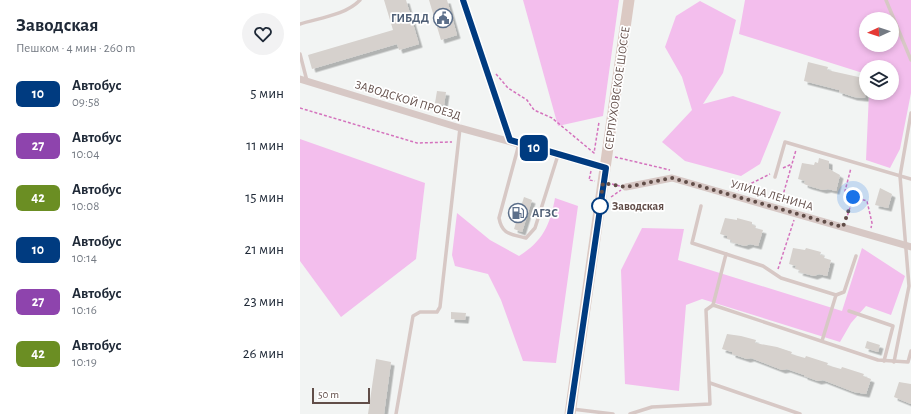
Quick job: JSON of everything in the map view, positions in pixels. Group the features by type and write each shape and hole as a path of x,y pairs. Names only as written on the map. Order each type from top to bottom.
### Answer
{"main road":[{"name":"СЕРПУХОВСКОЕ ШОССЕ","path":"570,411 629,0"}],"street":[{"path":"463,0 510,140"},
{"name":"ЗАВОДСКОЙ ПРОЕЗД","path":"304,81 460,128 510,140 606,168"},
{"name":"УЛИЦА ЛЕНИНА","path":"626,187 672,178 796,213 908,247"}],"lane":[{"path":"300,24 352,8 360,0"},
{"path":"886,0 911,60"},
{"path":"300,54 304,81"},
{"path":"894,362 908,286 908,247 900,176 911,113"},
{"path":"396,414 413,316 420,312 437,312 440,307 460,128"},
{"path":"775,178 785,142 911,179"},
{"path":"520,143 499,218 500,227 505,232 526,238 535,228 559,155"},
{"path":"701,206 692,243 763,266 781,278 836,295 844,292 856,256"},
{"path":"630,414 652,408 710,404 706,310 713,305 726,254"},
{"path":"822,341 836,295"},
{"path":"713,305 884,360 909,362 911,351"},
{"path":"849,311 893,326 884,360"},
{"path":"710,383 800,414"},
{"path":"570,411 613,414"}],"path":[{"path":"485,66 496,74 508,88 527,100 534,110 552,118 594,153 599,122"},
{"path":"300,108 417,143 458,142"},
{"path":"778,208 798,146"},
{"path":"607,155 672,171"},
{"path":"852,162 845,190 854,195 853,197 867,201 872,223 869,235"},
{"path":"778,170 792,164"},
{"path":"730,194 771,174"},
{"path":"603,183 626,187"},
{"path":"607,200 626,187"},
{"path":"843,227 853,197"},
{"path":"776,275 796,213"}],"shaded area":[{"path":"523,0 619,0 603,116 558,126"},
{"path":"745,0 911,0 911,93 900,149 890,168 866,160 869,100 899,100 899,60 859,60 859,72 739,34"},
{"path":"700,1 736,20 723,73 703,104 733,96 781,112 760,164 741,176 685,161 662,142 692,110 682,77 665,47 676,16"},
{"path":"300,139 425,183 416,259 341,317 300,261"},
{"path":"555,198 578,206 556,363 523,361 501,300 488,274 455,266 452,255 457,213 490,240 519,256 534,244 544,232 551,216"},
{"path":"642,228 684,229 678,260 842,311 862,248 905,276 891,315 866,306 851,323 840,342 702,299 686,305 679,391 625,384 621,270"}],"building":[{"path":"384,0 406,0 419,44 399,50 397,44 312,69 308,55 393,30"},
{"name":"ГИБДД","path":"429,0 447,0 457,35 441,40"},
{"path":"808,62 828,67 827,70 859,77 859,97 839,92 839,90 804,81"},
{"path":"437,91 446,92 444,105 435,103"},
{"path":"819,158 829,161 829,169 840,175 836,191 828,189 823,190 809,186 804,184 805,181 798,179 802,163 814,165 815,162 818,163"},
{"path":"880,188 892,194 888,208 875,205"},
{"path":"524,197 532,200 522,232 514,229"},
{"path":"725,218 737,220 737,218 752,222 752,225 756,226 755,228 763,230 758,246 750,244 745,246 731,242 732,240 727,239 727,236 720,234"},
{"path":"793,248 805,250 806,248 821,252 820,255 831,260 827,276 819,274 814,276 799,272 800,270 795,269 796,266 789,264"},
{"path":"451,312 466,313 465,320 451,319"},
{"path":"727,334 756,340 755,343 777,347 792,352 791,354 805,358 806,356 828,363 827,365 841,369 842,367 864,374 863,376 871,379 866,394 854,392 823,380 818,381 787,369 782,370 751,358 747,359 732,354 732,352 722,349"},
{"path":"867,341 880,345 878,352 865,348"},
{"path":"376,359 391,362 384,414 368,414"},
{"path":"899,382 911,384 911,404 894,397"}],"bus line":[{"name":"10","path":"463,0 510,140 606,168 570,414"}],"place":[{"name":"ГИБДД","path":"443,18"},
{"name":"Заводская","path":"600,206"},
{"name":"АГЗС","path":"518,213"}],"route":[{"path":"600,206 603,183 626,187 672,178 843,227 853,197"}]}
